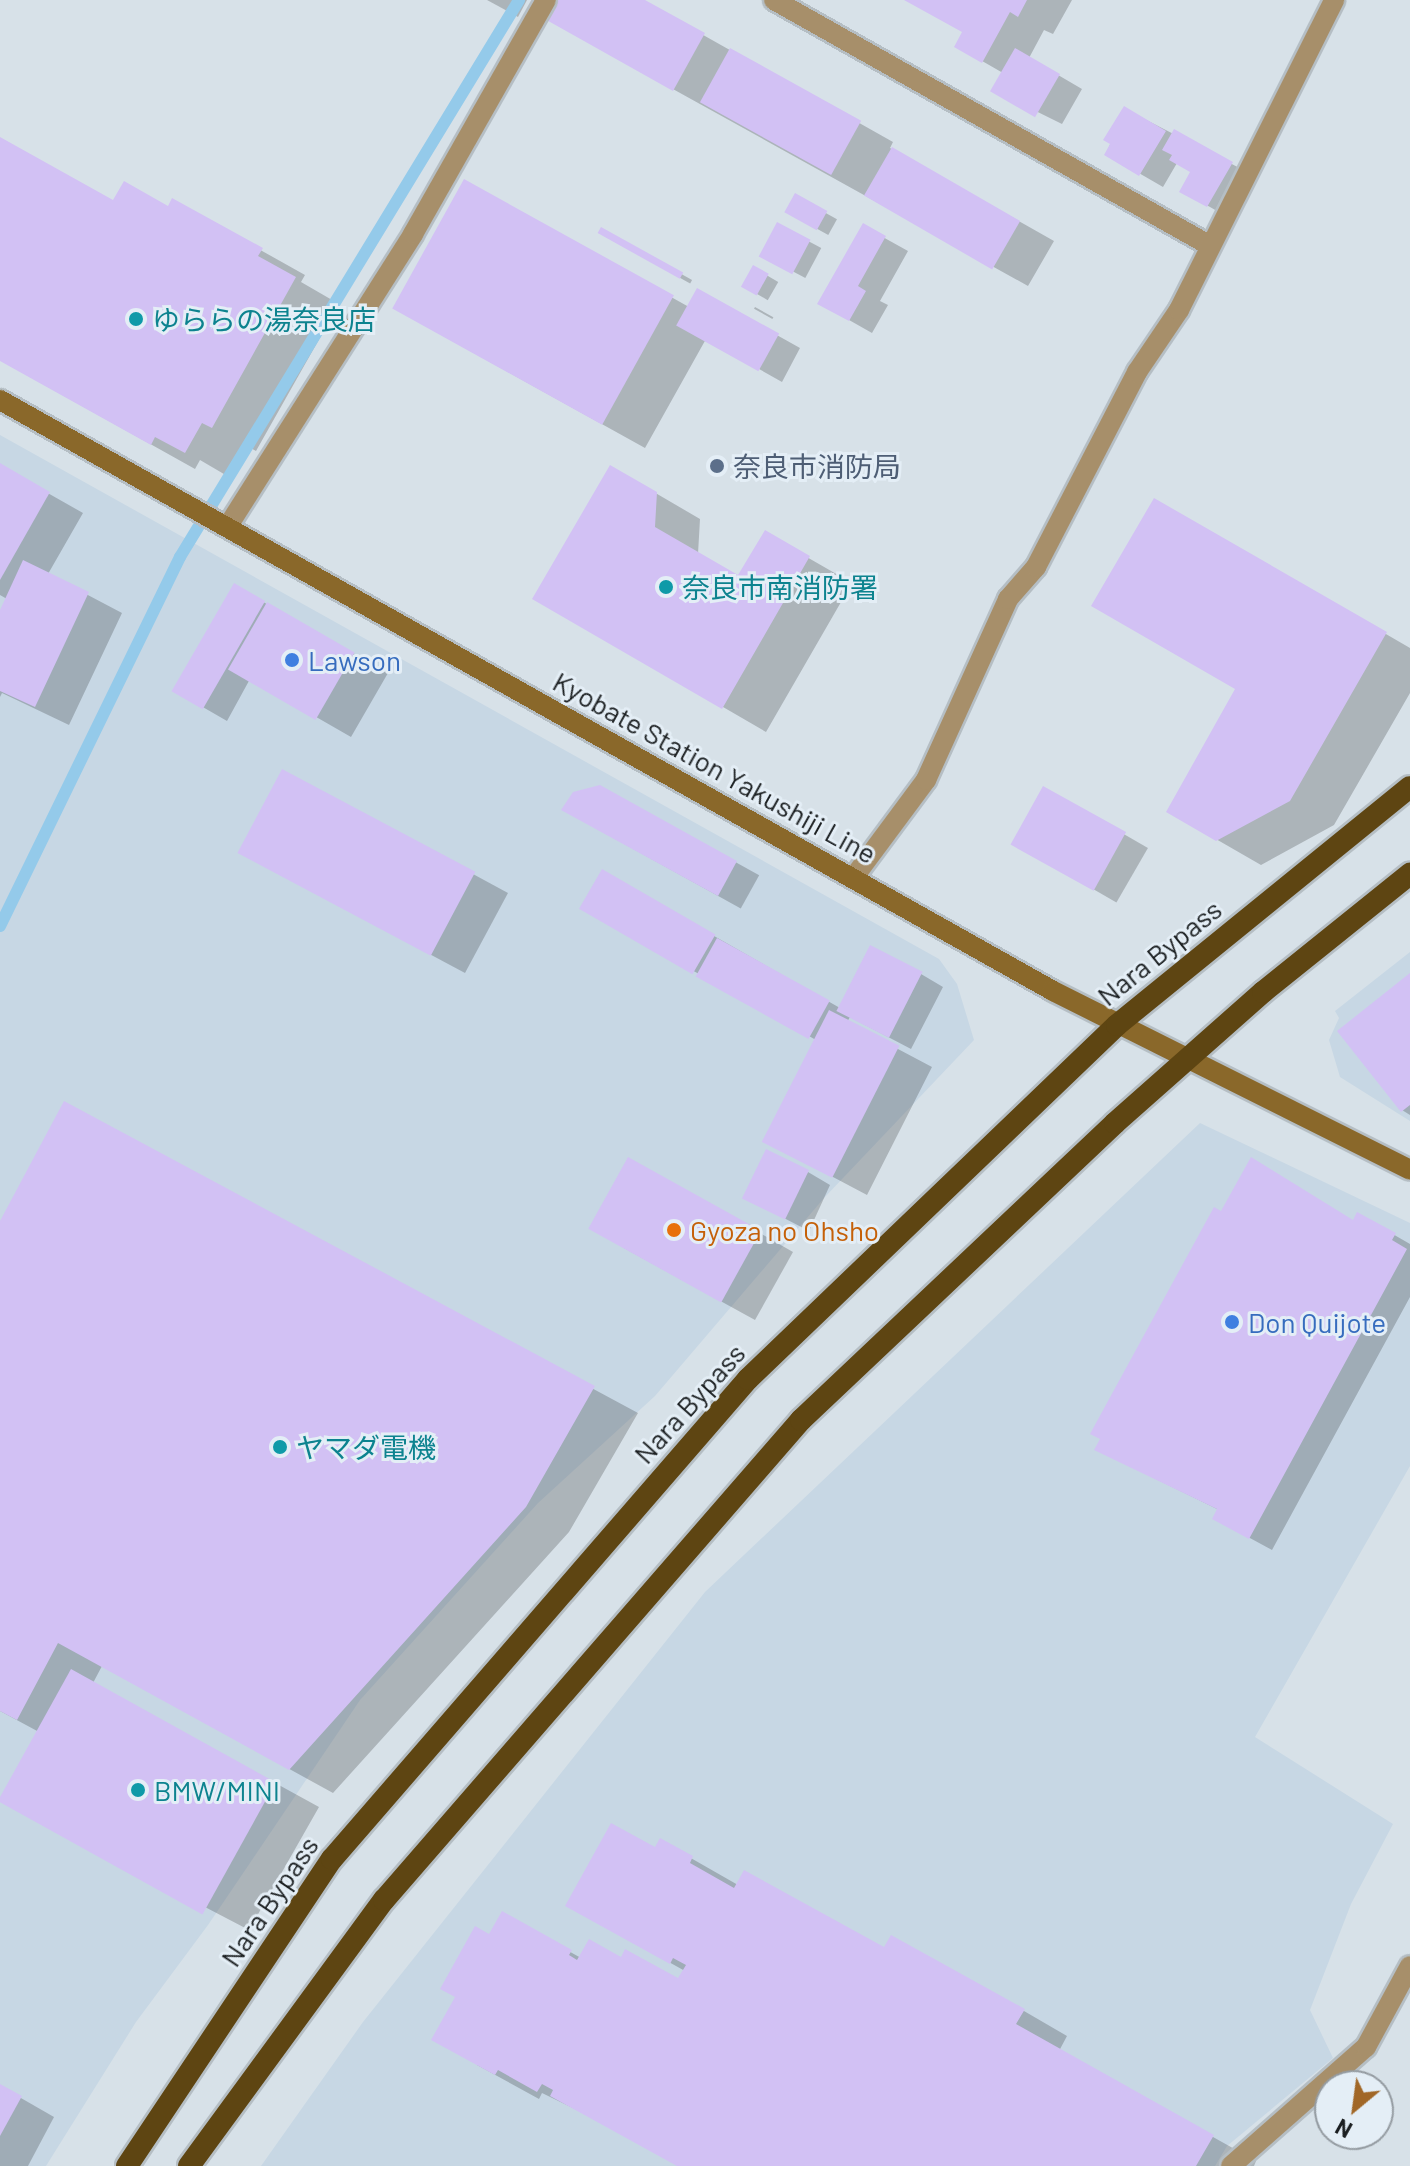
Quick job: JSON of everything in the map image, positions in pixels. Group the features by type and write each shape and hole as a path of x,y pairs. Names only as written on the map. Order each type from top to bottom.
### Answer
{"highway":[{"name":"Nara Bypass","path":"127,2166 332,1859 748,1379 1117,1025 1410,787"},
{"path":"189,2166 384,1900 801,1420 1187,1060 1410,874"}],"main road":[{"name":"Kyobate Station Yakushiji Line","path":"0,400 1117,1025 1410,1170"}],"street":[{"path":"228,526 413,234 546,0"},
{"path":"774,0 1208,245"},
{"path":"854,877 926,780 1008,599 1036,567 1137,372 1179,310 1208,245 1334,0"},
{"path":"1231,2166 1366,2047 1410,1966"}],"shaded area":[{"path":"0,435 939,959 957,984 974,1040 824,1198 655,1396 538,1503 360,1700 208,1925 136,2022 46,2166 0,2166"},
{"path":"1410,952 1410,1121 1340,1077 1329,1040 1339,1018 1335,1011"},
{"path":"1200,1123 1410,1223 1410,1466 1255,1737 1393,1824 1351,1904 1310,2010 1333,2058 1319,2070 1314,2070 1314,2074 1227,2146 1215,2166 261,2166 363,2022 705,1592"}],"building":[{"path":"556,0 645,0 705,33 673,91 543,18"},
{"path":"904,0 1027,0 1018,17 1010,12 982,63 954,47 962,32"},
{"path":"730,48 861,121 831,175 700,102"},
{"path":"1015,48 1060,74 1035,117 990,91"},
{"path":"1124,106 1166,131 1139,176 1104,155 1110,144 1103,140"},
{"path":"1174,129 1233,162 1207,207 1179,192 1190,172 1169,160 1172,155 1162,150"},
{"name":"ゆららの湯奈良店","path":"0,137 113,200 124,181 168,206 172,198 263,248 258,256 296,277 212,428 202,423 185,453 155,437 151,445 0,361"},
{"path":"892,147 1020,221 992,269 864,195"},
{"path":"464,179 674,295 602,425 392,308"},
{"path":"795,193 827,211 817,230 784,212"},
{"path":"777,222 811,240 792,274 759,256"},
{"path":"863,223 886,236 858,286 866,291 849,321 817,304"},
{"path":"601,227 683,273 680,279 598,233"},
{"path":"753,265 769,274 757,296 741,287"},
{"path":"697,288 779,334 758,371 676,326"},
{"path":"0,463 50,492 0,580"},
{"name":"奈良市南消防署","path":"610,465 657,492 655,527 738,575 765,530 810,556 722,709 532,599"},
{"path":"1154,498 1387,632 1290,801 1216,841 1166,812 1235,689 1091,606"},
{"path":"23,560 89,592 35,707 0,691 0,610"},
{"path":"234,583 265,601 203,709 172,691"},
{"name":"Lawson","path":"267,602 354,652 315,720 228,670"},
{"path":"282,769 475,872 431,956 237,853"},
{"path":"600,785 737,861 718,896 561,810 573,792"},
{"path":"1043,786 1126,832 1094,891 1011,845"},
{"path":"602,869 715,934 692,974 579,909"},
{"path":"717,938 830,1001 808,1039 696,976"},
{"path":"870,945 923,972 889,1038 836,1011"},
{"path":"1410,973 1410,1105 1401,1112 1337,1031"},
{"path":"829,1010 899,1046 832,1178 762,1142"},
{"name":"ヤマダ電機","path":"64,1101 595,1386 526,1507 289,1770 58,1643 17,1720 0,1711 0,1221"},
{"path":"766,1149 809,1170 785,1219 742,1198"},
{"name":"Gyoza no Ohsho","path":"628,1157 761,1231 721,1302 588,1229"},
{"path":"1251,1157 1353,1220 1357,1212 1396,1233 1392,1240 1407,1249 1249,1539 1212,1519 1217,1509 1094,1450 1100,1439 1090,1434 1214,1207 1221,1211"},
{"name":"BMW/MINI","path":"71,1669 276,1782 202,1915 0,1802 0,1797"},
{"path":"611,1823 655,1847 660,1838 693,1856 690,1863 734,1888 744,1870 884,1947 891,1935 1025,2009 1016,2024 1214,2135 1196,2166 677,2166 550,2096 553,2090 542,2084 537,2092 498,2070 495,2075 431,2040 455,1997 440,1989 475,1926 489,1934 502,1911 572,1950 569,1955 577,1960 589,1939 621,1957 625,1949 678,1978 686,1965 673,1958 670,1964 565,1906"},
{"path":"0,2084 22,2096 0,2136"}],"waterway":[{"path":"0,926 180,557 519,0"}],"place":[{"name":"ゆららの湯奈良店","path":"136,319"},
{"name":"奈良市消防局","path":"717,466"},
{"name":"奈良市南消防署","path":"666,587"},
{"name":"Lawson","path":"292,660"},
{"name":"Gyoza no Ohsho","path":"674,1230"},
{"name":"Don Quijote","path":"1232,1322"},
{"name":"ヤマダ電機","path":"280,1447"},
{"name":"BMW/MINI","path":"138,1790"}]}
